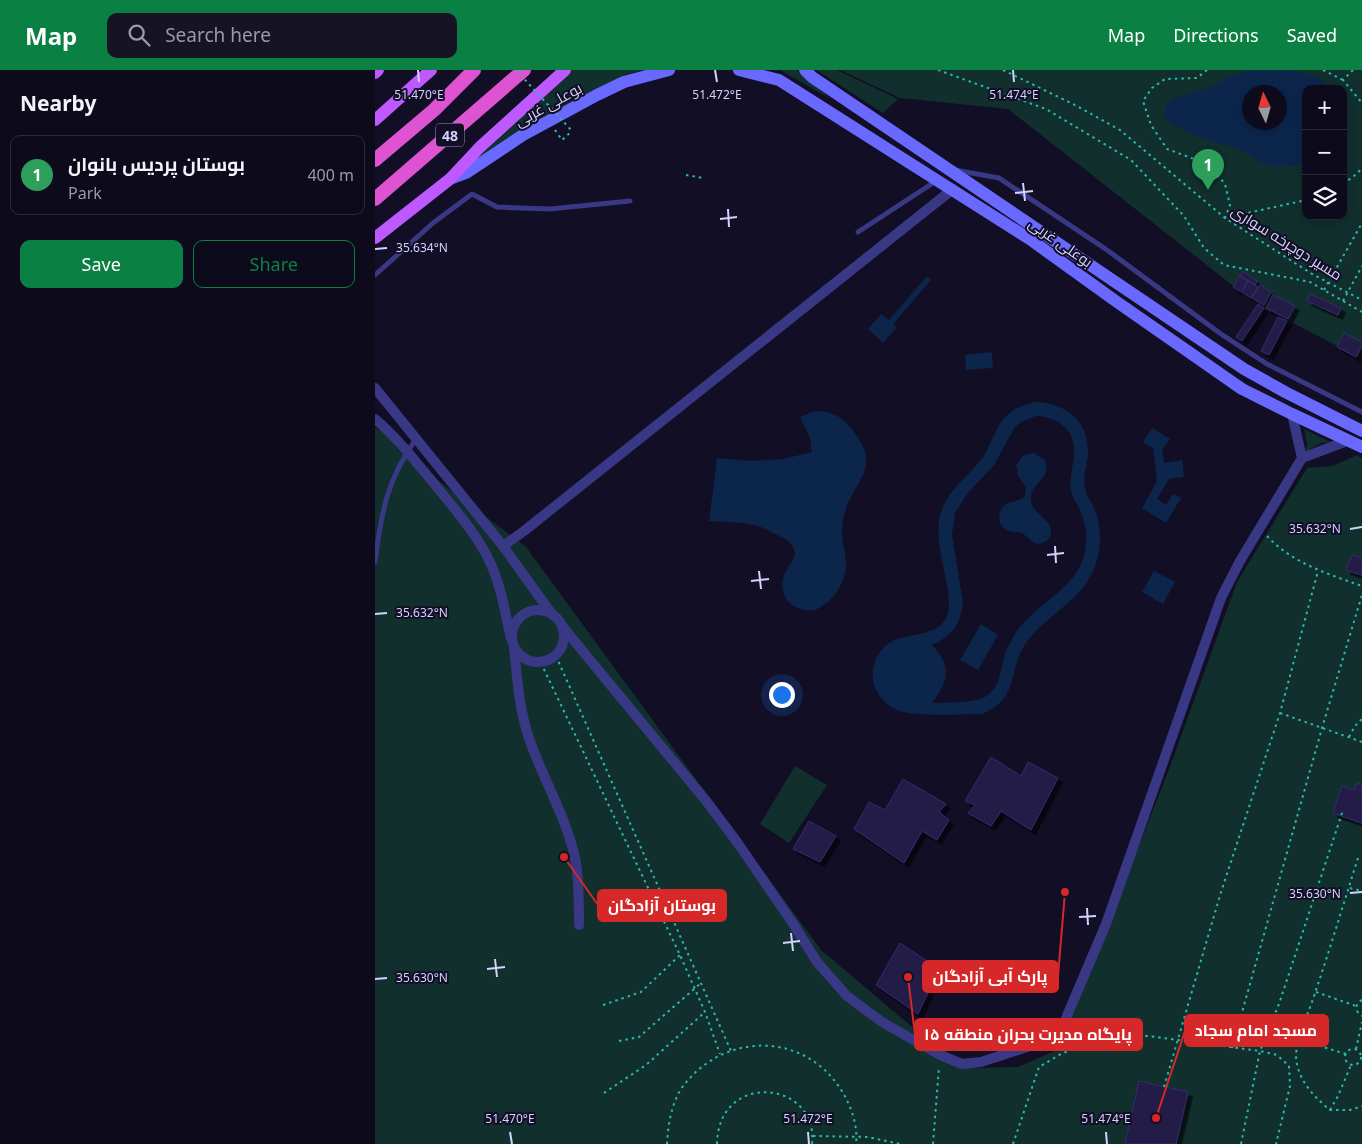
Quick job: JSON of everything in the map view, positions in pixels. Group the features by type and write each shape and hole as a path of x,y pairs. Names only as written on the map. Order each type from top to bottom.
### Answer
{"highway":[{"name":"48","path":"375,160 434,110 475,70"},
{"name":"48","path":"375,199 524,70"}],"main road":[{"path":"375,73 378,70"},
{"path":"375,120 431,70"},
{"path":"375,238 450,178 480,147 565,70"},
{"name":"بوعلی غربی","path":"450,178 466,172 523,135 624,82 669,70"},
{"name":"بوعلی غربی","path":"739,70 779,80 938,179 1031,240 1234,383 1292,414 1362,447"},
{"path":"770,70 779,80"},
{"name":"بوعلی غربی","path":"805,70 812,77 1244,369 1362,431"}],"street":[{"path":"503,546 953,189"},
{"path":"375,388 503,546 551,613 707,802 737,842 823,968 847,996 882,1022 940,1055 962,1064 981,1062 1058,1037 1106,924 1221,598 1240,561 1302,458 1347,441"},
{"path":"1292,414 1302,458"},
{"path":"375,419 407,451 473,531 489,559 500,588 512,643 519,696 529,737 566,830 576,863 579,924"},
{"path":"551,613 543,610 527,612 515,623 512,631 512,643 525,659 541,663 555,656 564,642 562,626"}],"lane":[{"path":"946,168 999,178 1107,250 1221,334 1267,364 1362,412"},
{"path":"858,232 938,179"},
{"path":"375,275 433,223 471,194 497,207 550,209 630,201"},
{"path":"375,562 378,536 387,495 395,473 416,439"}],"path":[{"path":"516,70 572,131 562,140"},
{"path":"938,70 1046,109 1131,160 1184,216 1204,248 1224,265 1310,282 1362,312"},
{"name":"مسیر دوچرخه سواری","path":"1003,70 1075,105 1120,130 1225,218 1312,274 1362,300"},
{"path":"1207,70 1197,78 1165,79 1152,88 1143,101 1151,125 1167,149 1208,164 1225,184 1230,205 1225,218"},
{"path":"1323,70 1343,80 1362,103"},
{"path":"1343,80 1353,70"},
{"path":"1347,181 1358,173 1362,167"},
{"path":"686,175 703,178"},
{"path":"1225,218 1302,201"},
{"path":"1324,290 1362,222"},
{"path":"1343,301 1362,266"},
{"path":"1263,525 1266,535 1278,547 1318,571 1362,586"},
{"path":"1164,1087 1221,892 1280,713 1318,571"},
{"path":"1232,1048 1322,728 1362,595"},
{"path":"555,656 731,1051"},
{"path":"541,663 695,989 720,1054"},
{"path":"1280,713 1362,742"},
{"path":"1349,737 1355,726 1362,719"},
{"path":"1241,1144 1260,1051 1279,1004 1343,810"},
{"path":"1358,858 1296,1055 1299,1074 1313,1096 1329,1110 1350,1110 1362,1106"},
{"path":"1349,887 1362,891"},
{"path":"603,1005 641,992 679,955"},
{"path":"619,1041 639,1037 701,983"},
{"path":"1316,992 1357,1006"},
{"path":"1362,1000 1357,1006 1357,1011 1362,1016"},
{"path":"604,1093 646,1065 705,1012"},
{"path":"1355,1049 1362,1022"},
{"path":"1013,1144 1039,1067 1061,1054 1105,1035 1148,1036 1277,1055 1289,1066 1291,1086 1276,1144"},
{"path":"1300,1040 1346,1054"},
{"path":"667,1144 670,1116 680,1091 698,1069 720,1054 751,1045 782,1047 811,1058 835,1079 851,1106 857,1137 856,1144"},
{"path":"1351,1065 1345,1059 1346,1054 1350,1050 1355,1049"},
{"path":"1351,1065 1358,1064 1361,1060 1361,1054 1355,1049"},
{"path":"933,1144 940,1055"},
{"path":"1329,1110 1338,1096 1351,1065"},
{"path":"717,1144 717,1132 722,1117 731,1105 745,1096 759,1092 775,1092 789,1098 801,1108 809,1121 813,1144"},
{"path":"813,1136 868,1137 900,1144"}],"green space":[{"path":"570,70 644,70 625,75 590,92 465,168"},
{"path":"780,70 796,70 832,100"},
{"path":"816,70 837,70 898,99 883,113"},
{"path":"840,70 1362,70 1362,359 1266,309 1232,285 1008,109 900,98"},
{"path":"375,428 388,434 398,450 526,547 821,950 930,1042 975,1068 1018,1067 1059,1049 1171,764 1237,582 1307,468 1333,466 1357,455 1362,458 1362,1144 375,1144"},
{"path":"1304,429 1330,442 1321,443 1305,452 1307,444"},
{"path":"795,766 827,785 789,843 760,824"}],"water":[{"path":"1273,70 1301,72 1318,78 1327,85 1302,85 1302,164 1282,167 1268,165 1231,145 1191,134 1164,117 1168,104 1173,100 1185,94 1205,89 1229,77 1247,72"},
{"path":"927,276 931,280 893,324 897,327 883,343 868,329 881,314 889,320"},
{"path":"992,352 993,368 966,370 965,355"},
{"path":"1035,402 1055,405 1072,414 1083,429 1087,439 1088,459 1084,477 1085,487 1098,520 1100,534 1099,554 1092,573 1086,584 1077,594 1028,640 1017,661 1008,691 995,707 982,714 928,715 907,713 894,709 876,690 873,670 879,653 885,646 893,641 934,630 942,624 947,616 949,604 947,584 940,552 938,531 941,511 945,502 983,457 998,426 1005,417 1022,406","holes":["1036,416 1063,425 1073,442 1074,455 1070,486 1085,526 1085,554 1070,581 1032,615 1015,634 1006,651 998,681 993,691 983,698 976,700 932,703 942,688 946,674 943,660 932,645 945,638 958,623 963,602 952,535 955,513 967,494 994,465 1015,427 1021,422"]},
{"path":"815,411 831,413 839,417 851,428 866,455 866,466 863,476 852,495 843,521 842,537 846,563 842,584 829,601 817,609 809,610 801,609 791,604 783,591 784,576 795,555 794,548 789,542 758,526 709,521 717,458 750,461 783,459 812,452 810,438 800,417"},
{"path":"1152,428 1170,439 1162,451 1164,463 1182,460 1184,477 1169,479 1157,499 1166,505 1173,494 1181,498 1166,523 1142,508 1157,481 1153,448 1143,442"},
{"path":"1034,453 1044,459 1046,471 1033,490 1031,501 1033,507 1049,524 1051,529 1048,540 1039,544 1021,533 1006,530 1000,523 999,518 1000,512 1005,505 1025,496 1026,487 1018,476 1016,465 1023,455"},
{"path":"1154,571 1175,582 1163,604 1142,592"},
{"path":"981,624 998,635 978,670 960,660"}],"building":[{"path":"1243,271 1257,281 1255,285 1240,275"},
{"path":"1239,276 1247,281 1242,292 1233,287"},
{"path":"1248,281 1258,287 1251,298 1242,292"},
{"path":"1260,285 1271,292 1264,305 1252,298"},
{"path":"1310,294 1341,308 1338,315 1307,301"},
{"path":"1273,295 1295,306 1288,319 1266,308"},
{"path":"1258,304 1264,308 1242,341 1236,337"},
{"path":"1278,317 1287,321 1269,355 1261,351"},
{"path":"1344,333 1362,342 1356,357 1337,347"},
{"path":"1352,555 1362,558 1362,575 1346,570"},
{"path":"991,757 1021,776 1028,762 1058,778 1031,830 1001,811 991,826 968,813 975,805 965,801"},
{"path":"903,779 946,804 939,812 949,820 937,840 922,831 904,863 854,829 869,802 885,810"},
{"path":"1357,783 1362,785 1362,823 1333,813 1342,786 1354,790"},
{"path":"809,821 836,836 820,862 793,849"},
{"path":"900,943 939,969 918,1014 876,985"},
{"path":"1139,1081 1188,1092 1176,1144 1125,1144"}],"place":[{"name":"بوستان پردیس بانوان","path":"1208,190"},
{"name":"بوستان آزادگان","path":"564,857"},
{"name":"پارک آبی آزادگان","path":"1065,892"},
{"name":"پایگاه مدیرت بحران منطقه ۱۵","path":"908,977"},
{"name":"مسجد امام سجاد","path":"1156,1118"}]}
